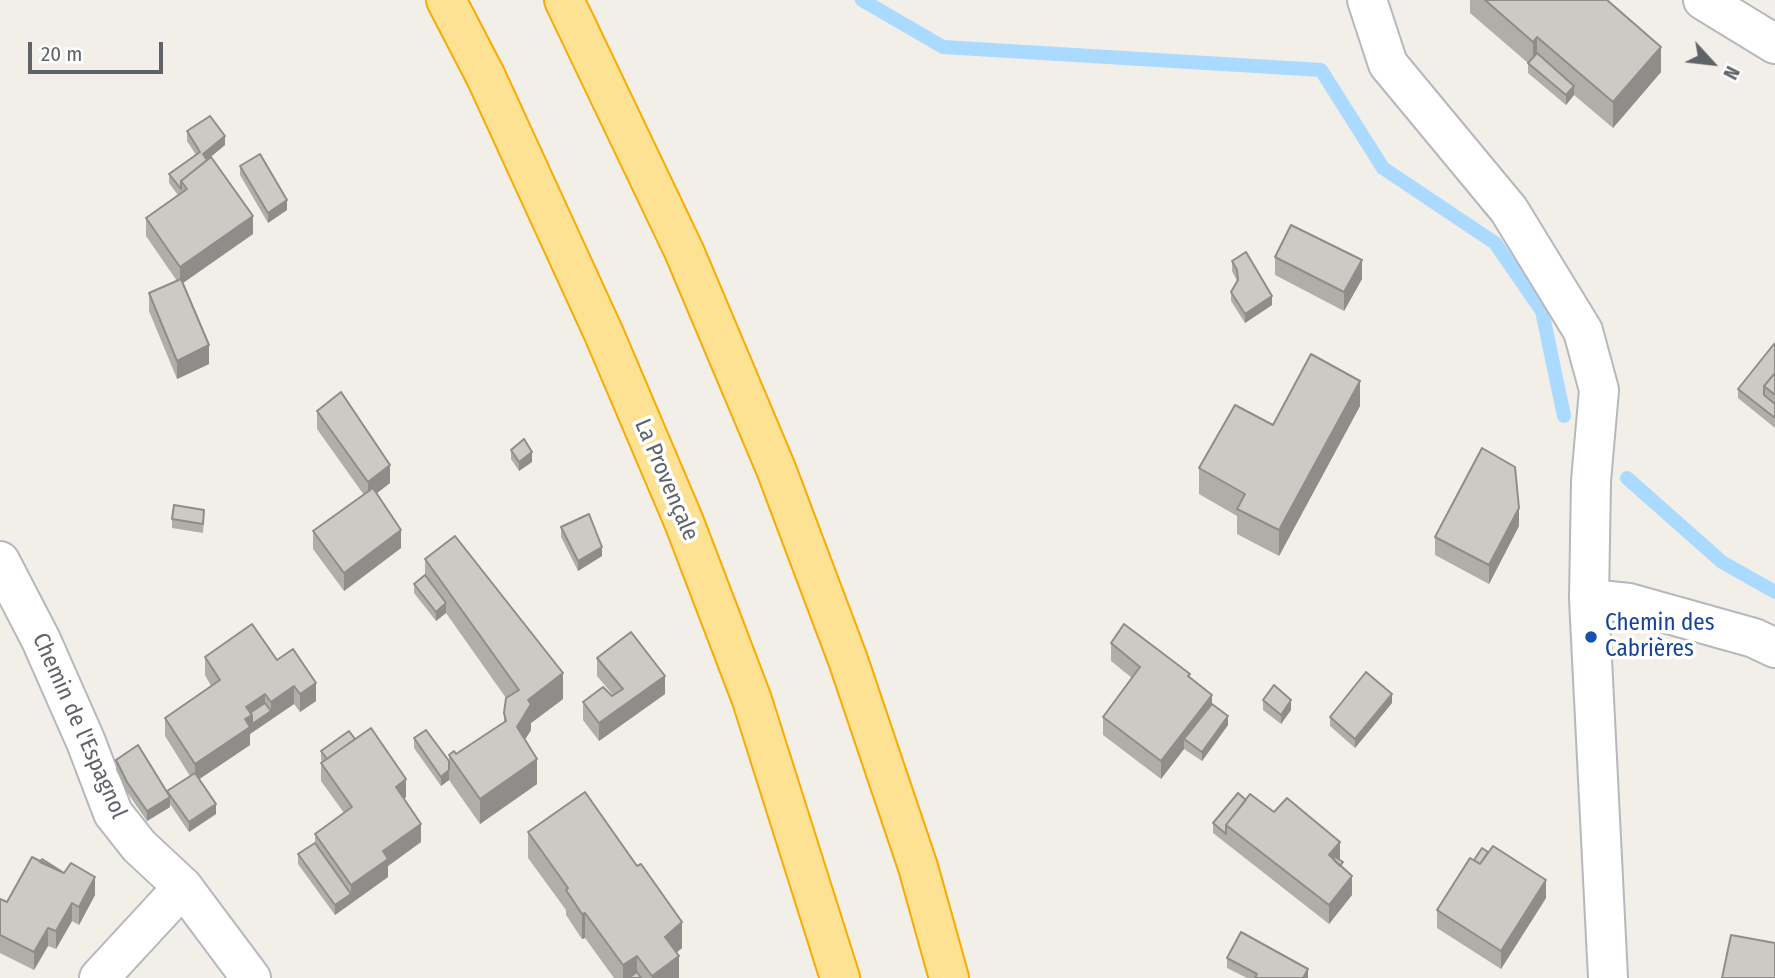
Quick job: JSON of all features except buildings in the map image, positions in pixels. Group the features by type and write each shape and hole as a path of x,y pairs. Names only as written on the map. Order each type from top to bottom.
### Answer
{"highway":[{"name":"La Provençale","path":"446,0 485,77 604,334 684,522 752,700 840,978"},
{"path":"564,0 684,251 776,469 848,660 918,867 949,978"}],"street":[{"path":"1367,0 1388,64 1509,210 1583,331 1599,390 1591,481 1589,599 1608,978"},
{"path":"1703,0 1775,44"},
{"name":"Chemin de l'Espagnol","path":"0,562 41,640 86,742 113,813 139,846 183,887 251,978"},
{"path":"1589,599 1629,603 1754,638 1775,649"},
{"path":"99,978 183,887"}],"waterway":[{"path":"862,0 943,47 1321,70 1383,168 1495,243 1542,311 1564,416"},
{"path":"1627,478 1722,562 1775,592"}],"place":[{"name":"Chemin des Cabrières","path":"1591,637"}]}
